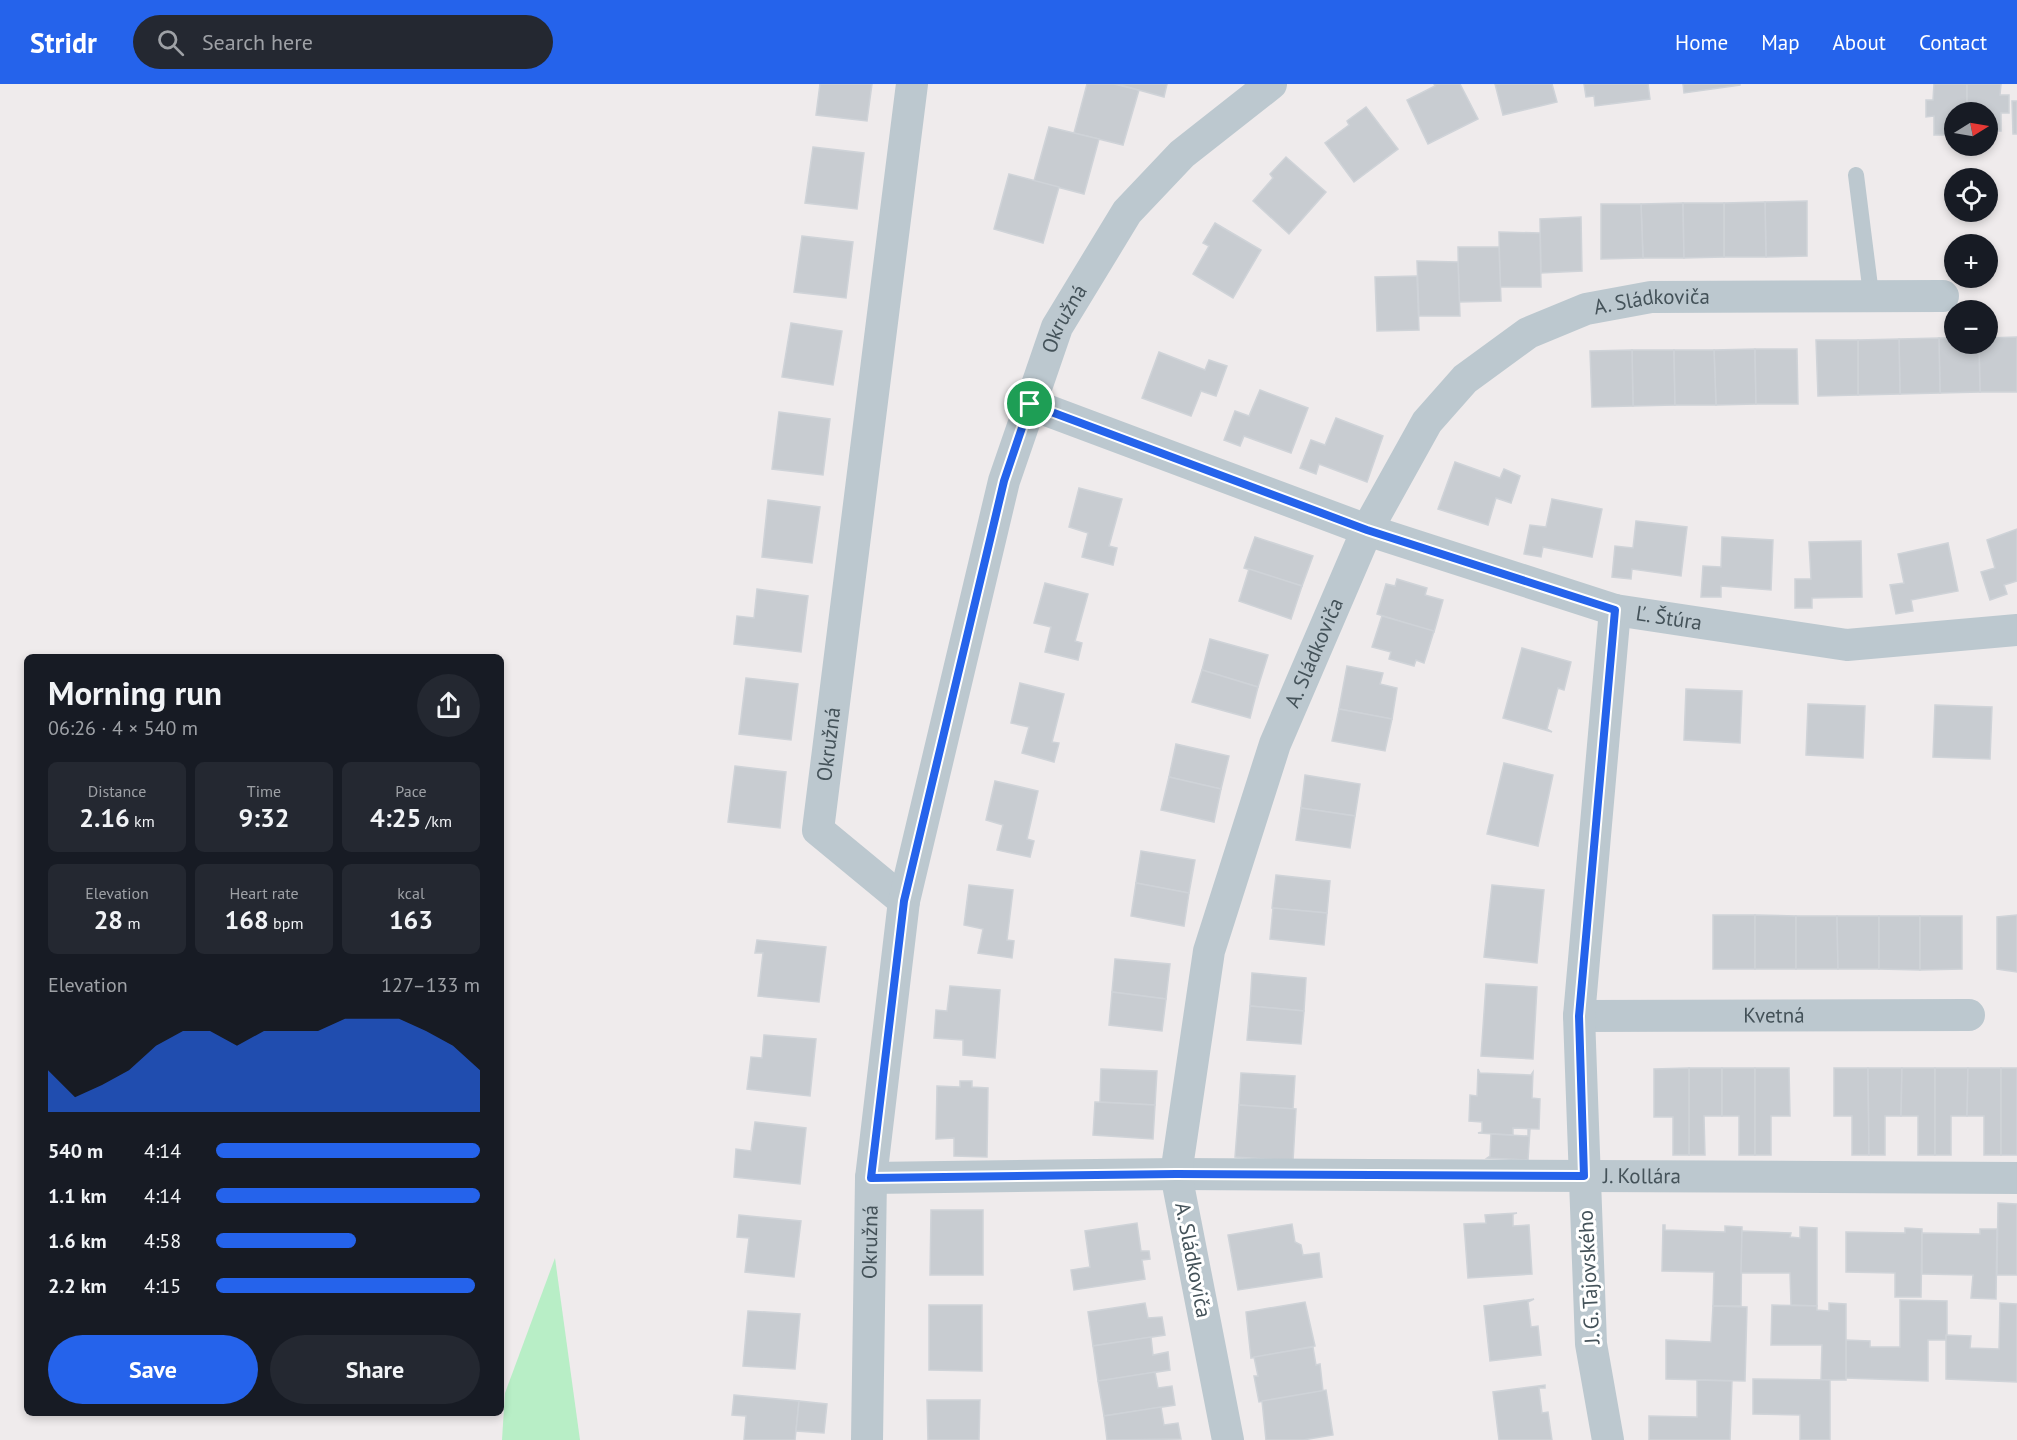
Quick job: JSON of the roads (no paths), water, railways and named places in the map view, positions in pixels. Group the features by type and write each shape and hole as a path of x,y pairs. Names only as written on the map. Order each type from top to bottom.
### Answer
{"street":[{"name":"Okružná","path":"904,901 818,830 912,84"},
{"name":"Okružná","path":"867,1440 871,1178 904,901 1004,481 1057,327 1127,212 1182,154 1271,84"},
{"name":"A. Sládkoviča","path":"1228,1440 1176,1174 1209,951 1275,744 1367,530 1426,422 1465,379 1528,333 1586,309 1651,297 1871,294 1943,296"},
{"name":"Ľ. Štúra","path":"1030,404 1367,530 1615,610 1847,645 2017,630"},
{"name":"J. G. Tajovského","path":"1608,1440 1591,1344 1579,1016 1615,610"},
{"name":"Kvetná","path":"1579,1016 1969,1015"},
{"name":"J. Kollára","path":"871,1178 1176,1174 2017,1178"}],"lane":[{"path":"1856,175 1871,294"}]}
